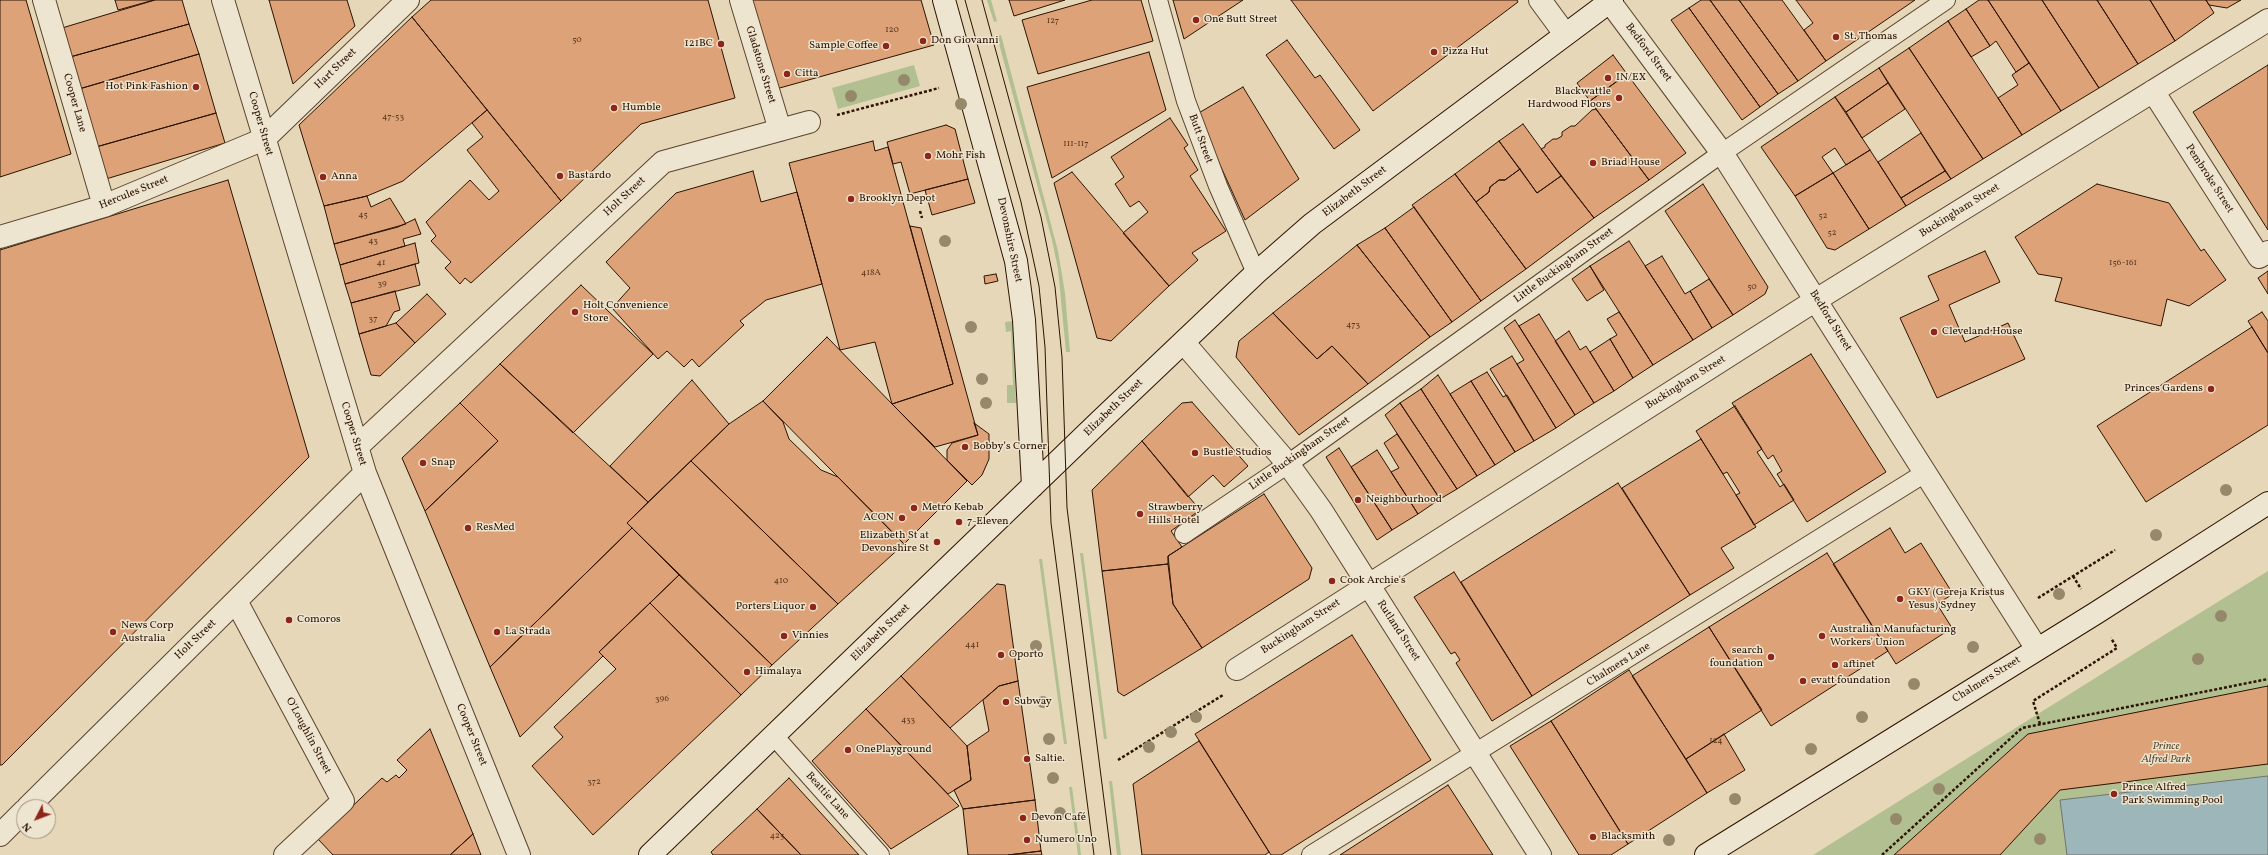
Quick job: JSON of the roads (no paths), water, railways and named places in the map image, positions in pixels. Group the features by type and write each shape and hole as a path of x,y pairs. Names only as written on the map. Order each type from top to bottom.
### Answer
{"street":[{"name":"Cooper Lane","path":"44,0 104,206"},
{"name":"Cooper Street","path":"224,0 264,139 365,473 519,855"},
{"name":"Gladstone Street","path":"740,0 780,130"},
{"name":"Devonshire Street","path":"944,0 1001,200 1016,261 1024,320 1033,486"},
{"path":"1540,0 1565,34"},
{"name":"Elizabeth Street","path":"650,855 1256,273 1312,224 1611,1"},
{"name":"Bedford Street","path":"1611,1 1722,153 2037,650"},
{"name":"Hart Street","path":"264,139 402,3"},
{"name":"Buckingham Street","path":"1237,669 1368,584 1816,300 2268,20"},
{"name":"Pembroke Street","path":"2153,92 2259,257 2268,252"},
{"name":"Holt Street","path":"357,447 663,162 809,122"},
{"name":"Hercules Street","path":"0,237 104,206 264,139"},
{"name":"Rutland Street","path":"1184,343 1288,464 1321,510 1540,855"},
{"name":"Holt Street","path":"36,799 365,473"},
{"name":"Chalmers Street","path":"1706,855 2037,650 2268,503"},
{"name":"O'Loughlin Street","path":"236,601 343,802 285,855"},
{"path":"0,835 16,819"}],"lane":[{"name":"Butt Street","path":"1158,0 1186,101 1218,186 1256,273"},
{"name":"Little Buckingham Street","path":"1184,534 1288,464 1722,153 1946,0"},
{"name":"Chalmers Lane","path":"1311,855 1476,754 1926,473"},
{"name":"Beattie Lane","path":"774,736 880,855"}],"water":[{"path":"2268,776 2268,855 2067,855 2060,800"}],"tram line":[{"path":"965,0 1021,202 1039,286 1045,347 1051,523 1094,855"},
{"path":"982,0 1041,217 1055,287 1062,357 1067,508 1111,855"}],"place":[{"name":"One Butt Street","path":"1196,20"},
{"name":"St. Thomas","path":"1836,37"},
{"name":"Don Giovanni","path":"923,41"},
{"name":"121BC","path":"721,44"},
{"name":"Sample Coffee","path":"886,46"},
{"name":"Pizza Hut","path":"1434,52"},
{"name":"Citta","path":"787,74"},
{"name":"IN/EX","path":"1608,78"},
{"name":"Hot Pink Fashion","path":"196,87"},
{"name":"Blackwattle Hardwood Floors","path":"1619,98"},
{"name":"Humble","path":"614,108"},
{"name":"Mohr Fish","path":"928,156"},
{"name":"Briad House","path":"1593,163"},
{"name":"Bastardo","path":"560,176"},
{"name":"Anna","path":"323,177"},
{"name":"Brooklyn Depot","path":"851,199"},
{"name":"Holt Convenience Store","path":"575,312"},
{"name":"Cleveland House","path":"1934,332"},
{"name":"Princes Gardens","path":"2211,389"},
{"name":"Bobby’s Corner","path":"965,447"},
{"name":"Bustle Studios","path":"1195,453"},
{"name":"Snap","path":"423,463"},
{"name":"Neighbourhood","path":"1358,500"},
{"name":"Metro Kebab","path":"914,508"},
{"name":"Strawberry Hills Hotel","path":"1140,514"},
{"name":"ACON","path":"902,518"},
{"name":"7-Eleven","path":"959,522"},
{"name":"ResMed","path":"468,528"},
{"name":"Elizabeth St at Devonshire St","path":"937,542"},
{"name":"Cook Archie's","path":"1332,581"},
{"name":"GKY (Gereja Kristus Yesus) Sydney","path":"1900,599"},
{"name":"Porters Liquor","path":"813,607"},
{"name":"Comoros","path":"289,620"},
{"name":"News Corp Australia","path":"113,632"},
{"name":"La Strada","path":"497,632"},
{"name":"Vinnies","path":"784,636"},
{"name":"Australian Manufacturing Workers' Union","path":"1822,636"},
{"name":"Oporto","path":"1001,655"},
{"name":"search foundation","path":"1771,657"},
{"name":"aftinet","path":"1835,665"},
{"name":"Himalaya","path":"747,672"},
{"name":"evatt foundation","path":"1803,681"},
{"name":"Subway","path":"1006,702"},
{"name":"OnePlayground","path":"848,750"},
{"name":"Saltie.","path":"1027,759"},
{"name":"Prince Alfred Park Swimming Pool","path":"2114,794"},
{"name":"Devon Café","path":"1023,818"},
{"name":"Blacksmith","path":"1593,837"},
{"name":"Numero Uno","path":"1027,840"}],"park label":[{"name":"Prince Alfred Park","path":"2166,753"}]}
